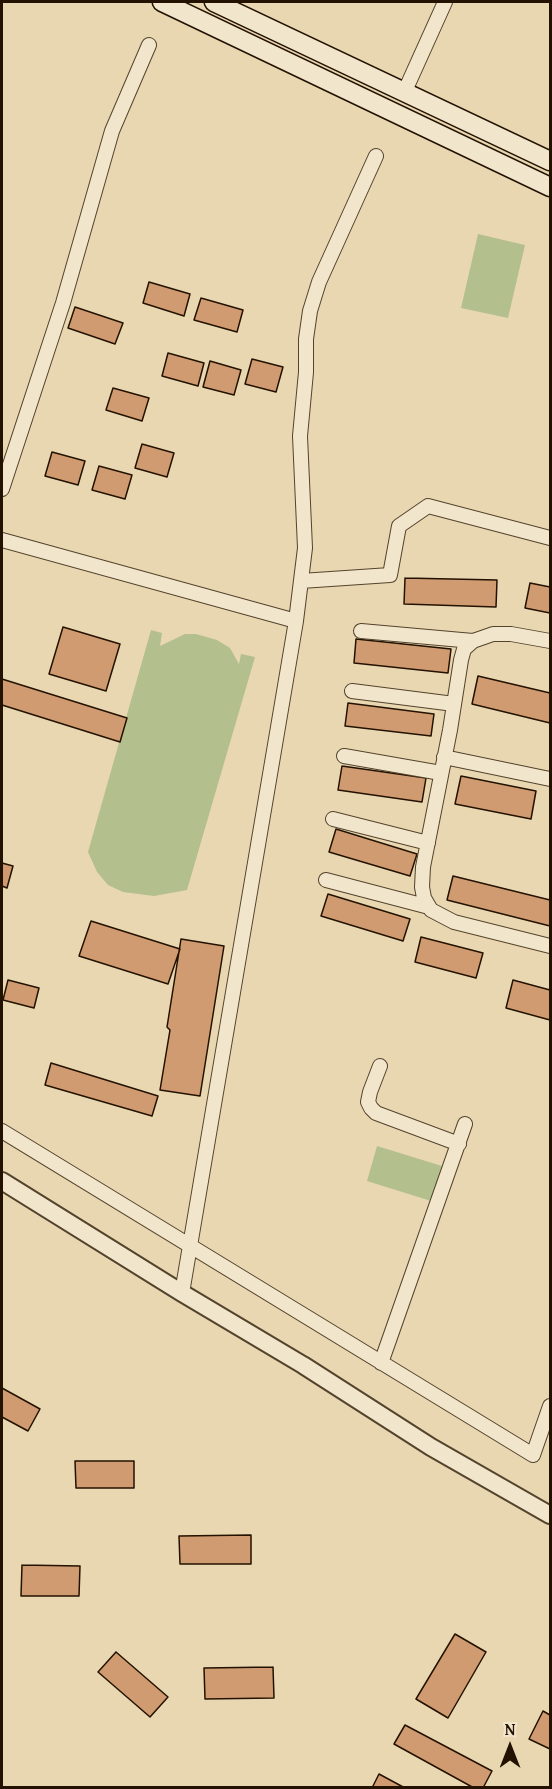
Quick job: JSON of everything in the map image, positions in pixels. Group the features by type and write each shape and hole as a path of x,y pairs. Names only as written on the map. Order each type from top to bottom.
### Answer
{"main road":[{"path":"162,2 550,187"},
{"path":"214,2 550,161"}],"street":[{"path":"404,93 445,2"},
{"path":"2,489 63,303 112,131 149,45"},
{"path":"182,1293 296,621 305,548 300,436 310,311 319,282 376,156"},
{"path":"301,581 390,575 399,526 428,506 550,538"},
{"path":"2,540 296,621"},
{"path":"361,631 473,641"},
{"path":"429,907 422,887 423,867 454,704 460,660 464,649 473,641 493,634 520,635 550,641"},
{"path":"352,690 454,704"},
{"path":"344,756 441,773"},
{"path":"444,757 550,779"},
{"path":"333,819 428,843"},
{"path":"326,880 429,907 454,922 550,946"},
{"path":"380,1066 368,1102 376,1113 459,1144"},
{"path":"381,1363 465,1124"},
{"path":"2,1131 533,1455 550,1406"},
{"path":"2,1181 303,1365 431,1447 550,1515"}],"green space":[{"path":"478,234 525,245 508,318 461,308"},
{"path":"151,630 162,633 160,646 185,634 196,634 217,640 230,648 239,664 241,654 255,657 187,890 154,896 123,892 108,885 97,872 88,852"},
{"path":"377,1146 442,1166 431,1201 367,1181"}],"building":[{"path":"149,282 190,294 184,316 143,303"},
{"path":"201,298 243,310 237,332 194,320"},
{"path":"75,307 123,323 115,344 68,328"},
{"path":"168,353 204,363 198,386 162,376"},
{"path":"252,359 283,367 276,392 245,384"},
{"path":"210,361 241,370 234,395 203,387"},
{"path":"113,388 149,398 142,421 106,410"},
{"path":"142,444 174,453 167,477 135,468"},
{"path":"52,452 85,461 78,485 45,476"},
{"path":"99,466 132,475 125,499 92,490"},
{"path":"405,578 497,580 496,607 404,604"},
{"path":"530,583 550,587 550,613 525,608"},
{"path":"63,627 120,644 106,691 49,674"},
{"path":"356,639 451,649 448,673 354,663"},
{"path":"478,676 550,693 550,723 472,704"},
{"path":"2,679 127,718 120,742 2,705"},
{"path":"348,703 434,714 431,736 345,726"},
{"path":"342,766 426,778 422,802 338,790"},
{"path":"461,776 536,791 531,819 455,804"},
{"path":"336,829 417,854 410,876 329,852"},
{"path":"2,863 13,866 7,888 2,886"},
{"path":"453,876 550,900 550,926 447,900"},
{"path":"328,894 410,919 403,941 321,916"},
{"path":"91,921 180,949 168,984 79,956"},
{"path":"421,937 483,953 476,978 415,962"},
{"path":"181,939 224,946 200,1096 160,1090"},
{"path":"8,980 39,988 34,1008 3,1000"},
{"path":"513,980 550,990 550,1020 506,1008"},
{"path":"51,1063 158,1096 152,1116 45,1085"},
{"path":"2,1388 40,1409 28,1431 2,1417"},
{"path":"75,1461 134,1461 134,1488 76,1488"},
{"path":"251,1535 251,1564 180,1564 179,1536"},
{"path":"22,1565 80,1566 79,1596 21,1596"},
{"path":"455,1634 486,1652 448,1718 416,1699"},
{"path":"116,1652 168,1697 150,1717 98,1672"},
{"path":"273,1667 274,1698 205,1699 204,1668"},
{"path":"543,1711 550,1715 550,1749 529,1739"},
{"path":"405,1725 492,1771 483,1788 474,1788 394,1744"},
{"path":"379,1774 405,1788 372,1788"}]}
